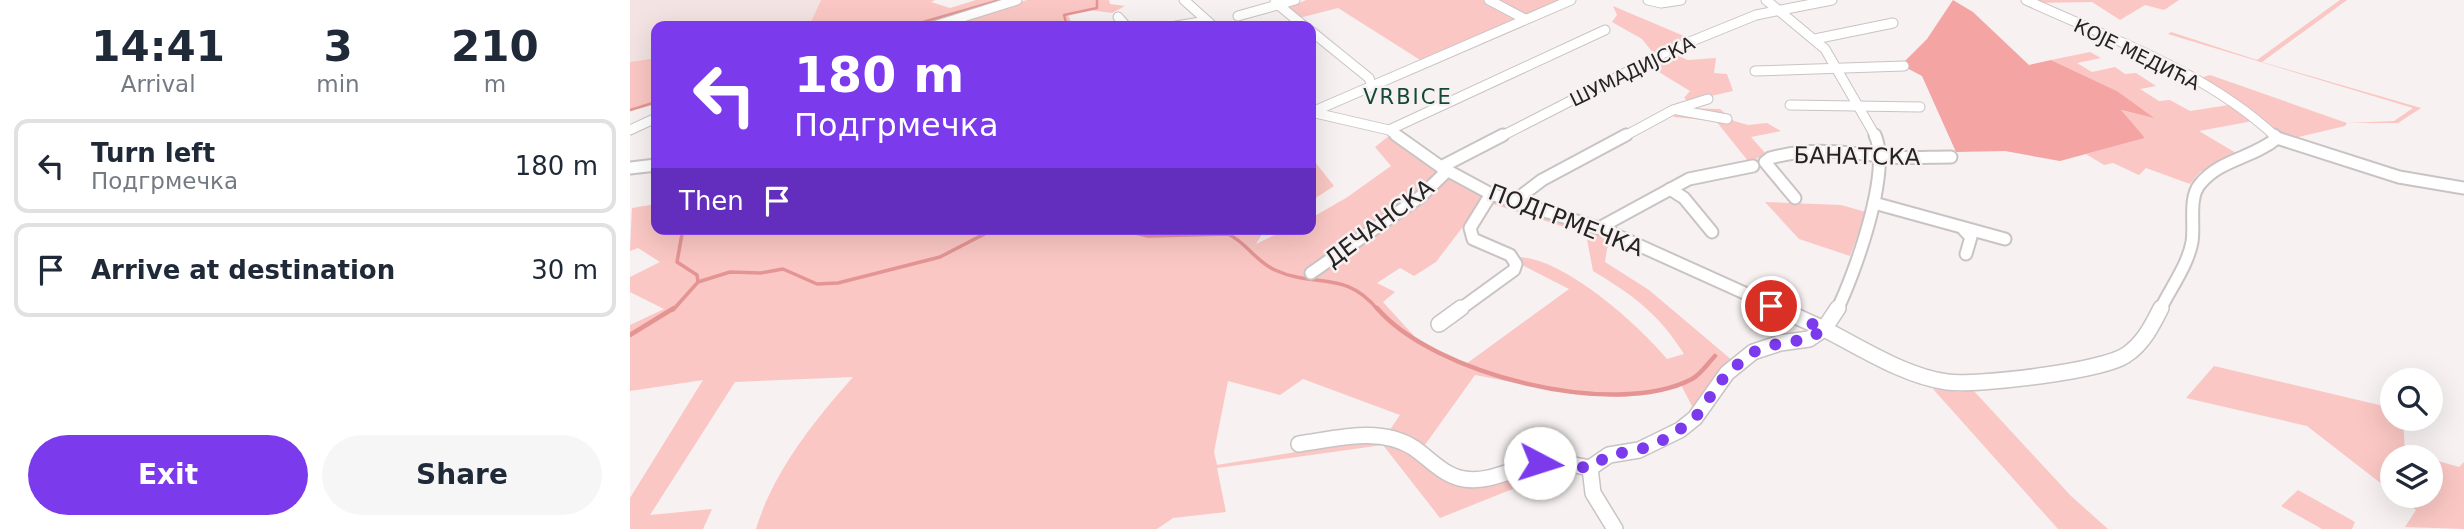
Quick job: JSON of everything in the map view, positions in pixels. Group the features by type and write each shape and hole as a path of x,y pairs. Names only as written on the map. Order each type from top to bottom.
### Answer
{"street":[{"path":"950,21 1017,0"},
{"path":"1185,0 1207,21"},
{"path":"1238,16 1275,3 1295,0"},
{"path":"1489,0 1525,19"},
{"path":"1316,110 1571,0"},
{"path":"1648,0 1661,3 1681,0"},
{"path":"1299,444 1366,436 1392,439 1406,444 1446,473 1466,480 1493,478 1540,463 1590,468 1609,455 1639,450 1681,430 1695,418 1727,373 1753,352 1780,343 1809,339 1824,329 1833,320 1845,293 1874,203 1879,174 1877,139 1825,49 1766,0"},
{"name":"ШУМАДИЈСКА","path":"1444,169 1660,55 1756,15 1832,0"},
{"name":"КОЈЕ МЕДИЋА","path":"2026,0 2190,76 2261,123 2277,138"},
{"path":"1275,3 1298,21"},
{"path":"1118,17 1122,21"},
{"path":"1815,39 1893,23"},
{"path":"1389,131 1605,30"},
{"path":"1316,36 1369,78 1371,86"},
{"path":"1755,71 1904,66"},
{"path":"1513,202 1542,180 1673,110 1708,99"},
{"path":"1790,105 1920,107"},
{"path":"1673,110 1727,119"},
{"name":"ПОДГРМЕЧКА","path":"1316,113 1389,131 1444,169 1492,194 1599,228 1824,329 1912,372 1947,382 2006,381 2103,364 2124,357 2139,345 2150,329 2187,257 2192,243 2195,194 2198,186 2218,167 2269,145 2277,138"},
{"path":"630,130 651,120"},
{"path":"2277,138 2399,177 2464,188"},
{"name":"БАНАТСКА","path":"1795,198 1765,162 1779,155 1825,151 1870,153 1879,156 1951,157"},
{"path":"630,168 651,166"},
{"path":"1599,228 1689,179 1753,166"},
{"name":"ДЕЧАНСКА","path":"1311,274 1420,197 1444,169"},
{"path":"1670,189 1684,198 1712,232"},
{"path":"1439,324 1514,270 1516,264 1510,255 1473,239 1469,234 1470,228 1492,194"},
{"path":"1874,203 1964,230 2005,239"},
{"path":"1964,230 1971,237 1966,254"},
{"path":"1590,468 1588,478 1591,492 1615,529"}],"shaded area":[{"path":"630,0 821,0 811,21 651,21 651,59 630,62"},
{"path":"821,0 935,0 931,2 950,8 976,0 1017,0 951,21 811,21"},
{"path":"1027,0 1109,0 1110,4 1125,6 1112,13 1090,10 1068,15 1071,21 959,21"},
{"path":"1306,0 1567,0 1425,63 1338,8 1299,18 1286,9"},
{"path":"1953,0 1973,12 2029,65 2051,60 2117,91 2154,118 2121,110 2145,138 2060,161 2005,151 1956,152 1922,76 1901,65 1927,39"},
{"path":"2029,0 2179,0 2164,10 2145,5 2120,20 2092,2 2034,3"},
{"path":"2340,0 2347,0 2262,62 2421,108 2398,123 2347,123 2394,121 2413,108 2168,34 2171,32 2257,60"},
{"path":"1613,6 1691,39 1654,54 1642,39 1612,22 1617,15"},
{"path":"2090,52 2101,58 2077,63 2092,72 2115,67 2125,74 2136,73 2156,86 2140,89 2159,101 2170,100 2190,111 2229,105 2253,121 2199,131 2236,153 2200,172 2190,184 2146,168 2139,175 2113,163 2104,165 2086,154 2145,138 2119,110 2151,117 2117,91 2051,60"},
{"path":"1671,53 1688,60 1716,58 1714,73 1727,74 1733,91 1688,101 1684,98 1690,91 1649,66"},
{"path":"651,59 651,105 630,111 630,62"},
{"path":"2210,75 2347,123 2345,126 2290,139 2197,79"},
{"path":"1684,108 1720,109 1734,121 1748,125 1767,123 1781,131 1751,137 1767,155 1748,161 1716,121 1673,117"},
{"path":"1390,135 1487,195 1436,262 1414,276 1400,268 1377,283 1395,292 1383,302 1425,348 1466,364 1569,289 1518,263 1517,257 1556,268 1577,280 1619,311 1667,359 1684,354 1655,316 1621,288 1593,271 1586,234 1490,203 1493,197 1614,237 1607,249 1605,262 1649,290 1733,361 1693,408 1681,385 1625,397 1579,395 1475,375 1422,449 1387,434 1400,415 1303,379 1280,395 1228,381 1214,452 1217,465 1382,438 1410,452 1427,469 1462,486 1486,486 1510,481 1515,488 1440,518 1383,445 1217,468 1226,512 1173,518 1157,529 756,529 773,487 796,448 853,377 735,382 650,515 712,509 703,529 630,529 630,498 703,380 630,391 630,325 664,309 630,292 630,277 660,262 638,248 630,251 632,208 651,205 651,235 1261,235 1256,244 1275,235 1316,235 1316,215 1346,198 1391,166 1375,147"},
{"path":"1316,163 1334,186 1316,198"},
{"path":"1765,202 1841,205 1866,212 1850,256 1799,239"},
{"path":"2214,366 2380,405 2380,431 2404,431 2405,445 2380,445 2380,483 2307,426 2186,398"},
{"path":"1933,389 1959,392 1973,390 2071,496 2108,529 2058,529"},
{"path":"2443,462 2459,467 2464,462 2464,529 2405,527 2416,510 2413,508 2443,508"},
{"path":"2298,490 2355,522 2352,529 2322,529 2281,506"}],"waterway":[{"path":"926,21 1000,0"},
{"path":"1066,21 1064,15 1097,8 1097,0"},
{"path":"630,110 651,104"},
{"path":"682,235 677,262 697,275 698,282"},
{"path":"698,282 730,272 761,273 783,269 817,284 838,283 940,257 982,235"},
{"path":"1144,235 1188,235"},
{"path":"1230,235 1275,270 1342,284 1366,297 1378,310"},
{"path":"673,310 698,282"},
{"path":"630,335 674,308"},
{"path":"1377,308 1403,332 1439,353 1526,384 1573,392 1618,394 1658,390 1692,379 1715,356"}],"district":[{"name":"VRBICE","path":"1408,97"}],"route":[{"path":"1540,463 1590,468 1609,455 1639,450 1668,438 1695,418 1727,373 1753,352 1780,343 1809,339 1824,329 1771,306"}]}
